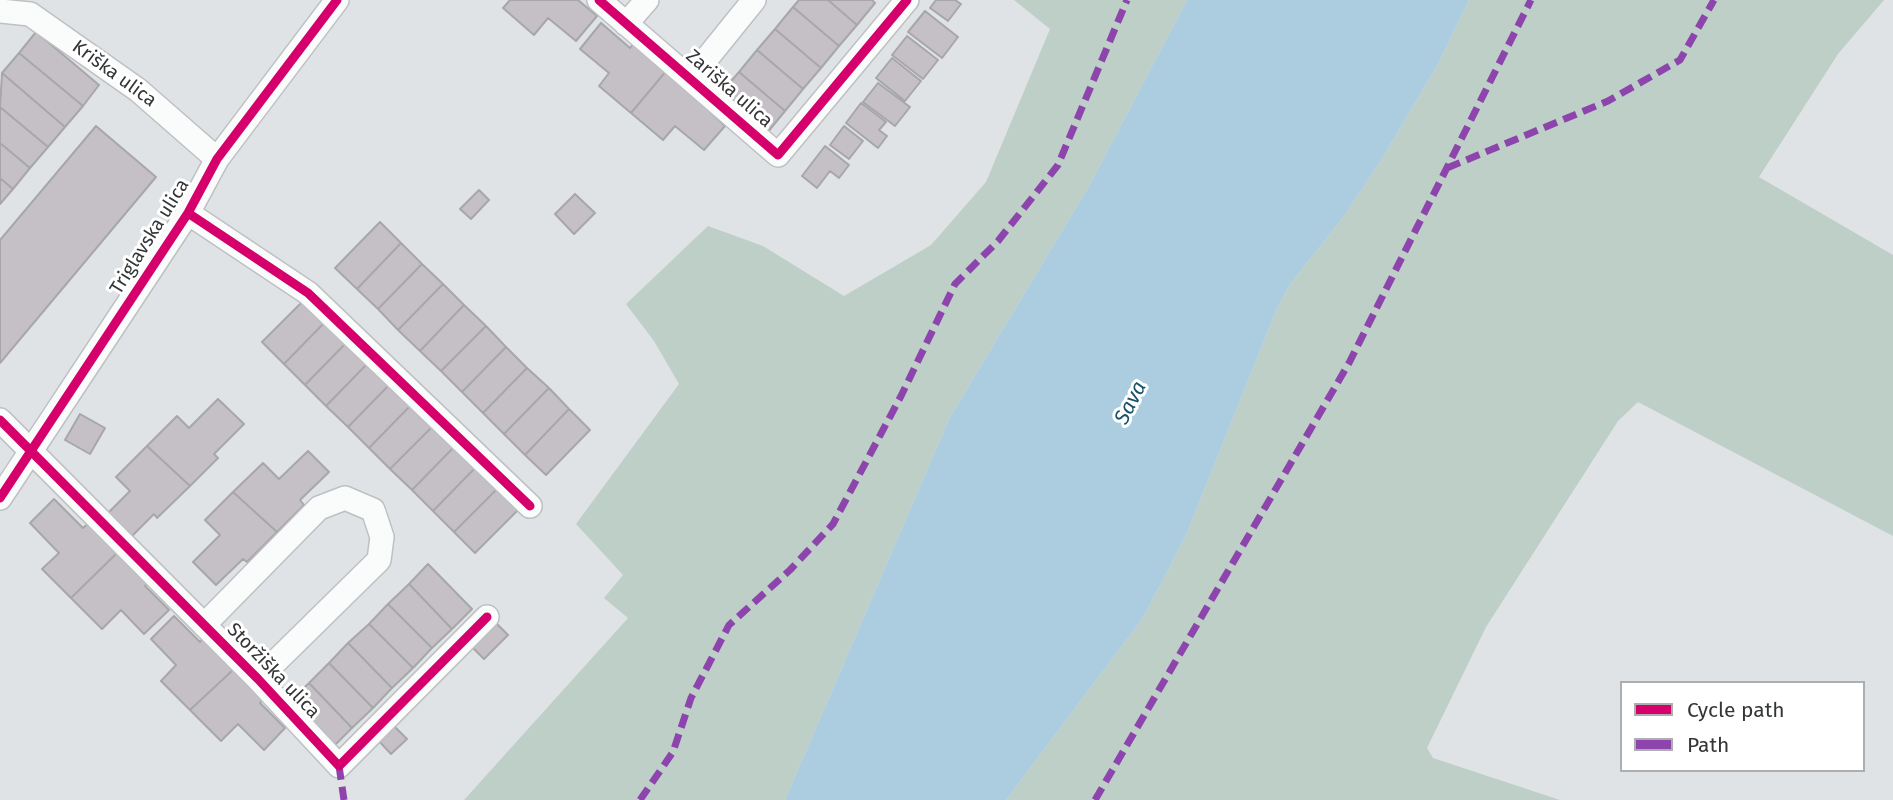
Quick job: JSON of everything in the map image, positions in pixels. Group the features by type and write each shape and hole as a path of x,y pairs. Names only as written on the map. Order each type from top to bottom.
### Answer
{"street":[{"name":"Triglavska ulica","path":"0,498 188,213 217,159 337,0"},
{"name":"Zariška ulica","path":"599,0 778,155 907,0"},
{"path":"626,24 646,0"},
{"name":"Zariška ulica","path":"691,78 754,0"},
{"name":"Kriška ulica","path":"0,11 30,14 138,90 217,159"},
{"path":"188,213 308,293 530,506"},
{"path":"0,420 32,453"},
{"name":"Storžiška ulica","path":"32,453 258,680 339,766 487,617"},
{"name":"Storžiška ulica","path":"204,625 319,508 345,498 373,510 382,537 379,560 258,680"}],"green space":[{"path":"1014,0 1187,0 1088,188 950,417 785,800 464,800 628,618 604,598 623,575 576,524 679,384 654,341 626,304 708,226 763,246 844,296 931,245 986,182 1050,29"},
{"path":"1469,0 1884,0 1838,54 1759,177 1893,255 1893,536 1638,402 1618,421 1486,627 1427,748 1433,758 1560,800 1006,800 1143,618 1187,533 1278,306 1291,283 1344,216 1380,162 1437,66"}],"water":[{"name":"Sava","path":"1187,0 1469,0 1437,66 1380,162 1344,216 1291,283 1278,306 1187,533 1143,618 1006,800 785,800 950,417 1088,188"}],"building":[{"path":"510,0 578,0 597,16 576,41 548,18 534,35 503,8"},
{"path":"799,0 828,0 857,25 839,46 793,7"},
{"path":"828,0 872,0 875,3 857,25"},
{"path":"936,0 955,0 961,4 948,21 930,8"},
{"path":"793,7 839,46 821,68 775,29"},
{"path":"925,11 958,37 942,58 908,32"},
{"path":"601,23 630,48 634,43 667,70 631,113 599,86 609,73 580,49"},
{"path":"775,29 821,68 803,89 757,50"},
{"path":"36,32 99,85 83,106 19,53"},
{"path":"907,36 938,60 923,79 892,55"},
{"path":"757,50 803,89 785,111 739,72"},
{"path":"19,53 83,106 65,127 2,73"},
{"path":"892,58 921,81 905,101 876,78"},
{"path":"667,70 725,126 704,150 675,126 663,140 631,113"},
{"path":"739,72 785,111 767,133 720,94"},
{"path":"2,73 65,127 48,147 0,107"},
{"path":"878,83 910,107 895,126 863,102"},
{"path":"861,103 886,122 879,130 887,136 878,148 846,123"},
{"path":"0,107 48,147 30,168 0,143"},
{"path":"96,126 156,177 0,363 0,240"},
{"path":"844,126 863,141 849,159 830,145"},
{"path":"0,143 30,168 13,189 0,178"},
{"path":"825,146 849,165 839,178 830,171 817,188 802,176"},
{"path":"0,178 13,189 0,204"},
{"path":"479,190 489,200 471,219 460,209"},
{"path":"575,194 595,213 574,234 555,214"},
{"path":"380,222 401,243 357,289 335,268"},
{"path":"401,243 422,264 378,309 357,289"},
{"path":"422,264 443,284 398,330 378,309"},
{"path":"443,284 464,305 420,351 398,330"},
{"path":"304,300 326,321 284,364 262,342"},
{"path":"464,305 486,326 441,371 420,351"},
{"path":"326,321 347,342 305,385 284,364"},
{"path":"486,326 506,347 462,392 441,371"},
{"path":"347,342 368,363 326,406 305,385"},
{"path":"506,347 527,368 483,413 462,392"},
{"path":"368,363 390,384 348,427 326,406"},
{"path":"527,368 549,388 504,434 483,413"},
{"path":"390,384 411,405 369,448 348,427"},
{"path":"549,388 569,409 525,455 504,434"},
{"path":"218,399 244,424 214,454 218,458 190,486 147,446 177,416 189,428"},
{"path":"411,405 433,426 390,469 369,448"},
{"path":"569,409 590,430 546,475 525,455"},
{"path":"80,414 105,428 90,454 65,440"},
{"path":"433,426 454,447 412,490 390,469"},
{"path":"147,446 190,486 157,518 154,514 131,537 108,513 130,491 116,477"},
{"path":"454,447 475,468 433,511 412,490"},
{"path":"308,451 329,472 300,500 304,505 277,532 233,492 263,463 279,479"},
{"path":"475,468 497,489 454,532 433,511"},
{"path":"497,489 518,510 475,553 454,532"},
{"path":"233,492 277,532 247,562 243,559 216,585 193,562 220,535 205,520"},
{"path":"54,499 83,528 90,522 118,552 71,598 42,569 59,553 30,523"},
{"path":"118,552 149,582 145,586 169,610 144,634 121,610 102,629 71,598"},
{"path":"428,564 472,609 452,629 409,584"},
{"path":"409,584 452,629 432,648 388,604"},
{"path":"388,604 432,648 413,668 369,624"},
{"path":"174,616 200,642 205,637 235,668 190,710 161,681 176,665 151,639"},
{"path":"495,622 508,635 484,659 471,646"},
{"path":"369,624 413,668 392,688 348,643"},
{"path":"348,643 392,688 373,708 329,663"},
{"path":"329,663 373,708 352,728 309,683"},
{"path":"235,668 264,698 260,703 285,728 264,750 238,724 221,741 190,710"},
{"path":"309,683 352,728 333,747 289,702"},
{"path":"392,724 407,739 391,754 377,739"}],"marked path":[{"path":"640,800 673,752 691,698 729,625 790,570 833,524 901,396 955,284 998,241 1058,165 1127,0"},
{"path":"1095,800 1349,363 1531,0"},
{"path":"1447,168 1608,101 1680,60 1714,0"},
{"path":"339,766 344,800"}],"cycle path":[{"path":"0,498 188,213 217,159 337,0"},
{"path":"599,0 778,155 907,0"},
{"path":"188,213 308,293 530,506"},
{"path":"0,420 258,679 339,766 487,617"}]}
